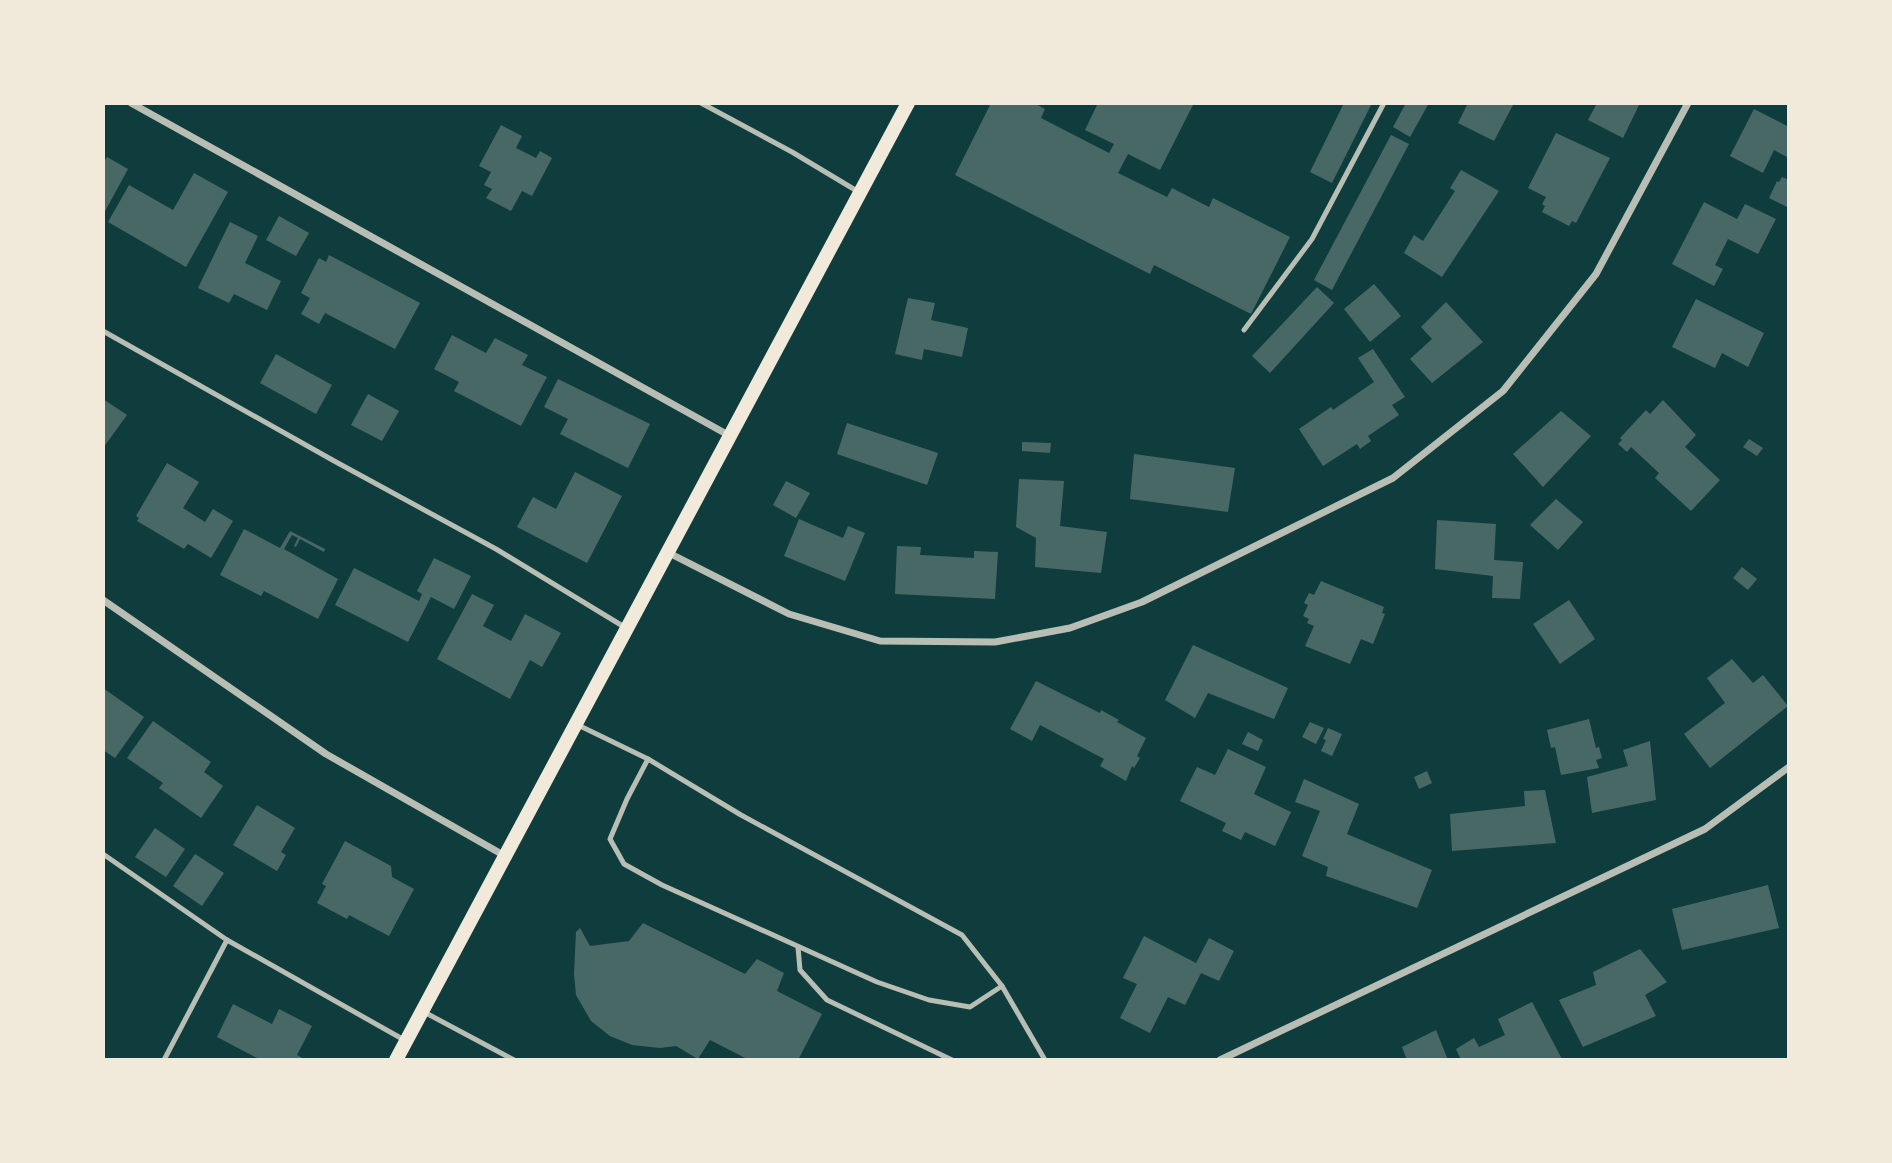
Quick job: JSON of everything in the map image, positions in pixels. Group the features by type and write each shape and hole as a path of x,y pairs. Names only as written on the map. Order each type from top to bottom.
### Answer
{"main road":[{"path":"396,1060 908,103"}],"street":[{"path":"131,103 730,436"},
{"path":"667,552 789,614 880,641 995,642 1070,628 1142,602 1393,478 1503,391 1596,274 1688,103"},
{"path":"103,600 326,754 505,856"},
{"path":"1220,1060 1704,829 1789,767"}],"lane":[{"path":"701,103 792,152 860,193"},
{"path":"1244,330 1312,239 1384,103"},
{"path":"103,331 496,549 626,628"},
{"path":"575,724 648,759 741,815 962,935 1002,986 1045,1060"},
{"path":"648,759 610,838 624,864 662,885 798,947 877,982 929,1000 971,1007 1002,986"},
{"path":"103,855 227,940 406,1041"},
{"path":"164,1060 227,940"},
{"path":"798,947 800,970 827,1000 952,1060"},
{"path":"422,1011 514,1060"}],"building":[{"path":"991,103 1034,103 1045,109 1041,118 1109,153 1114,144 1085,130 1098,103 1194,103 1160,170 1128,154 1118,173 1167,197 1172,188 1209,207 1213,198 1290,237 1251,314 1154,265 1150,274 955,175"},
{"path":"1344,103 1372,103 1332,183 1310,172"},
{"path":"1406,103 1429,103 1410,137 1393,127"},
{"path":"1468,103 1514,103 1494,141 1458,123"},
{"path":"1597,103 1640,103 1623,138 1588,120"},
{"path":"1754,109 1789,127 1789,158 1774,150 1763,173 1730,156"},
{"path":"501,125 522,136 516,148 536,158 540,151 552,158 532,196 522,191 511,211 486,198 492,189 484,185 491,172 479,166"},
{"path":"1556,133 1610,158 1576,223 1572,221 1569,226 1542,212 1546,197 1528,188"},
{"path":"1391,135 1409,144 1332,290 1314,280"},
{"path":"107,157 128,169 103,215 103,163"},
{"path":"1461,170 1499,191 1442,277 1404,253 1414,235 1423,241 1455,191 1450,188"},
{"path":"194,173 228,192 186,267 108,222 129,185 173,210"},
{"path":"1782,177 1789,180 1789,208 1769,198 1777,181"},
{"path":"1704,202 1737,219 1745,204 1776,219 1758,254 1728,239 1715,265 1723,269 1714,286 1672,264"},
{"path":"279,216 309,233 296,256 266,240"},
{"path":"230,222 258,236 245,263 281,281 267,310 234,294 229,303 198,288"},
{"path":"329,255 420,303 395,349 325,313 319,324 301,314 310,298 301,293 319,258 326,262"},
{"path":"1374,284 1401,316 1370,342 1344,309"},
{"path":"1317,287 1334,303 1270,373 1252,356"},
{"path":"908,298 935,303 931,320 968,328 962,357 924,349 922,360 895,354"},
{"path":"1696,299 1764,333 1748,367 1722,353 1715,368 1672,347"},
{"path":"1446,302 1483,342 1432,383 1410,359 1432,339 1421,327"},
{"path":"452,335 486,353 495,338 528,355 522,365 547,377 521,426 454,391 459,382 434,369"},
{"path":"1373,349 1405,397 1392,405 1399,415 1368,436 1371,441 1360,449 1357,444 1323,466 1299,429 1374,382 1358,358"},
{"path":"276,354 332,385 316,414 260,383"},
{"path":"558,379 650,424 628,468 560,434 568,419 544,407"},
{"path":"368,394 399,411 382,441 351,425"},
{"path":"103,399 127,415 103,448"},
{"path":"1663,400 1696,435 1685,447 1720,480 1691,511 1655,478 1659,473 1631,447 1627,452 1618,444 1622,440 1620,438 1646,410 1650,414"},
{"path":"1561,411 1591,436 1543,487 1513,454"},
{"path":"847,423 938,453 927,485 837,454"},
{"path":"1749,439 1763,448 1757,456 1743,447"},
{"path":"1022,442 1051,443 1050,453 1022,451"},
{"path":"1134,454 1235,468 1228,512 1130,499"},
{"path":"167,463 199,482 183,508 205,522 213,509 233,521 211,558 188,544 184,549 137,521 139,518 136,516"},
{"path":"575,472 622,496 587,563 517,527 533,497 556,509"},
{"path":"1019,479 1064,481 1060,526 1107,532 1101,573 1035,567 1036,538 1016,527"},
{"path":"786,481 810,493 796,518 773,505"},
{"path":"1556,499 1583,522 1558,550 1530,525"},
{"path":"799,519 843,538 848,526 865,533 845,581 784,556"},
{"path":"1437,520 1496,524 1494,560 1523,562 1520,599 1492,598 1493,576 1435,569"},
{"path":"244,529 280,548 290,531 325,549 324,552 300,539 296,547 294,546 298,538 292,535 284,549 338,579 318,619 264,591 261,596 220,575"},
{"path":"897,546 921,547 920,555 974,558 974,551 998,552 995,599 895,594"},
{"path":"434,558 471,576 454,609 431,597 408,642 335,605 354,568 419,601 422,594 417,591"},
{"path":"1742,567 1757,579 1748,590 1733,578"},
{"path":"1321,581 1384,607 1382,613 1385,614 1373,644 1361,639 1350,664 1305,646 1314,626 1307,623 1309,619 1303,616 1308,605 1304,603 1309,593 1314,595"},
{"path":"472,594 494,605 483,626 511,641 525,614 561,633 542,667 530,660 510,699 437,659"},
{"path":"1569,600 1595,639 1560,664 1533,624"},
{"path":"1193,645 1288,688 1274,719 1208,693 1195,718 1165,700"},
{"path":"1732,659 1753,683 1763,675 1788,706 1710,768 1684,734 1725,703 1707,678"},
{"path":"1036,681 1100,713 1101,710 1146,738 1137,756 1140,758 1134,768 1132,766 1126,781 1100,766 1104,759 1040,725 1032,741 1010,729"},
{"path":"103,688 144,717 115,758 103,750"},
{"path":"1589,719 1596,748 1599,747 1602,758 1596,760 1599,768 1561,775 1555,747 1551,748 1547,730"},
{"path":"153,721 211,762 204,772 223,786 201,818 159,788 163,783 127,758"},
{"path":"1310,722 1324,728 1316,744 1302,737"},
{"path":"1328,728 1342,734 1332,756 1321,751"},
{"path":"1248,732 1263,740 1258,751 1242,744"},
{"path":"1650,741 1656,800 1592,813 1587,777 1628,766 1623,750"},
{"path":"1228,749 1266,767 1254,794 1291,812 1275,846 1245,832 1241,840 1222,831 1226,823 1180,801 1197,767 1215,775"},
{"path":"1427,771 1432,783 1419,789 1414,777"},
{"path":"1304,779 1359,804 1347,834 1432,870 1417,908 1326,876 1328,867 1302,856 1320,811 1295,802"},
{"path":"1545,790 1556,843 1452,851 1450,814 1525,806 1524,791"},
{"path":"257,805 295,828 281,852 286,855 277,871 233,845"},
{"path":"155,828 185,849 166,877 135,857"},
{"path":"345,841 391,866 392,877 414,889 389,936 349,915 347,919 317,903 326,886 322,884"},
{"path":"195,854 224,873 202,906 173,886"},
{"path":"1768,885 1779,928 1682,950 1672,909"},
{"path":"643,923 745,974 757,959 784,973 777,991 822,1014 798,1060 749,1060 710,1040 698,1059 676,1046 660,1048 632,1045 610,1036 591,1021 576,995 576,932 580,928 590,946 629,941"},
{"path":"1144,936 1196,963 1209,938 1234,951 1219,981 1201,973 1185,1005 1168,997 1150,1033 1120,1018 1137,984 1123,978"},
{"path":"1640,949 1667,982 1645,995 1656,1016 1583,1047 1559,1000 1596,985 1593,972"},
{"path":"1532,1002 1562,1059 1461,1060 1456,1049 1474,1038 1479,1047 1505,1035 1498,1019"},
{"path":"233,1004 272,1024 279,1009 312,1026 297,1055 306,1060 261,1060 217,1037"},
{"path":"1436,1030 1448,1060 1407,1060 1402,1047"}]}
